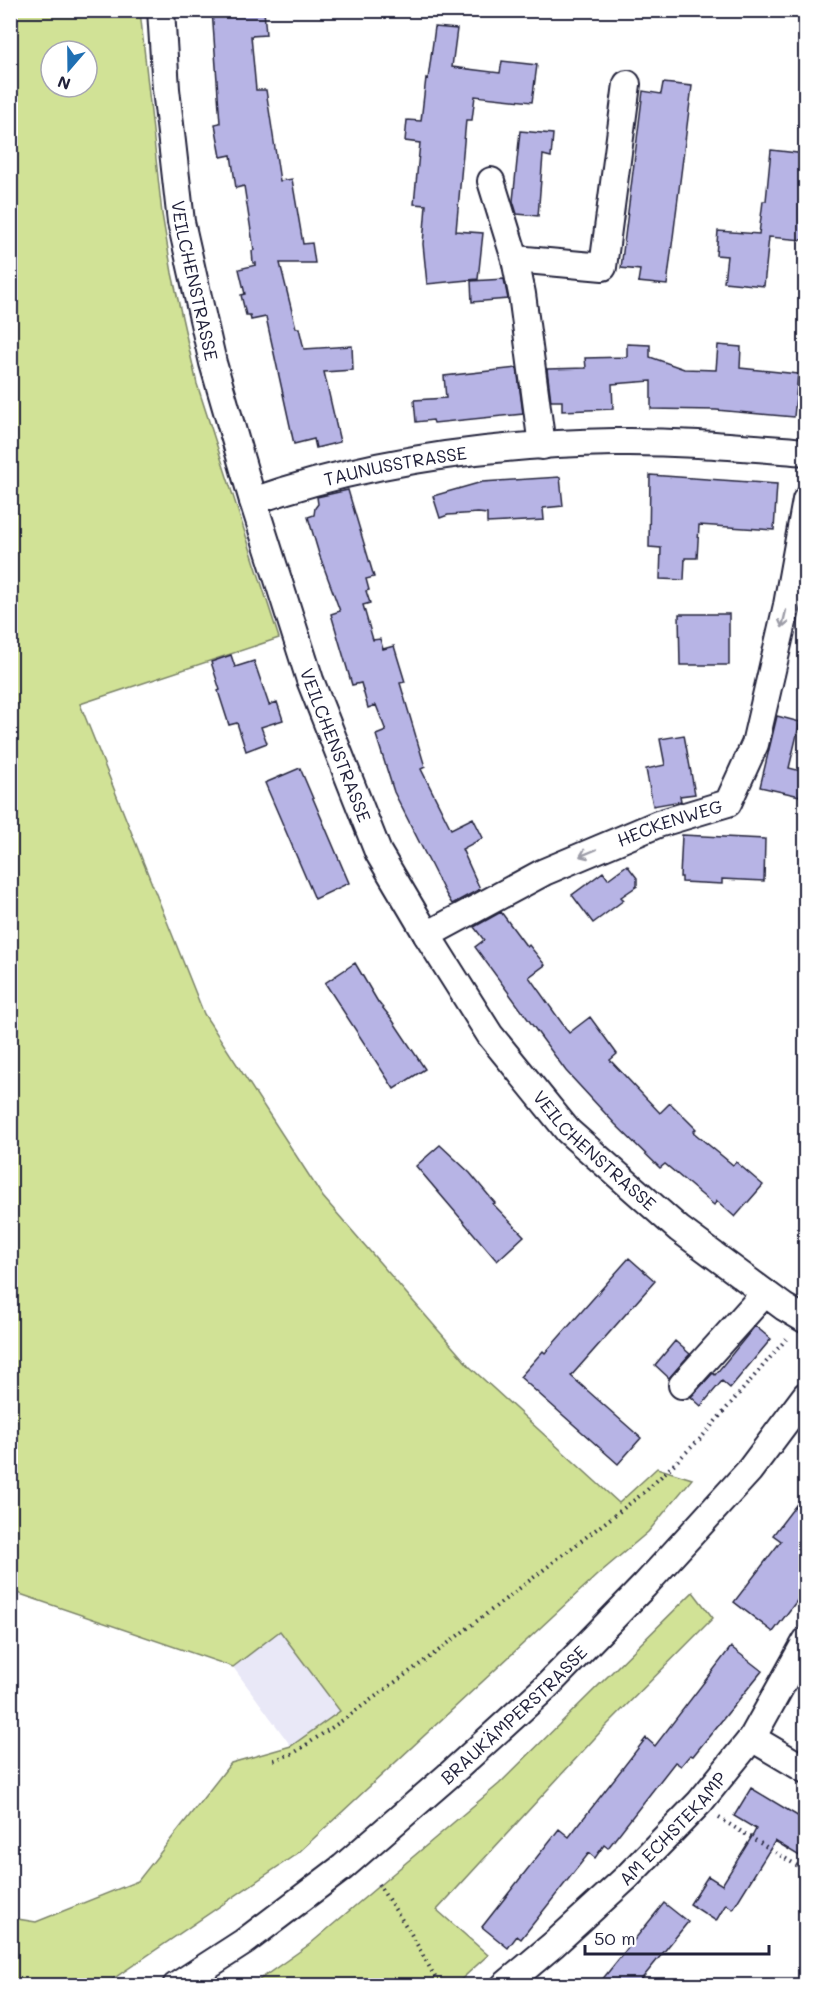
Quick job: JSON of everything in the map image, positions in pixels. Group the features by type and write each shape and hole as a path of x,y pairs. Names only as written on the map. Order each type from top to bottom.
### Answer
{"street":[{"name":"VEILCHENSTRASSE","path":"161,10 166,89 181,222 213,363 253,501 310,680 378,852 490,1035 568,1131 679,1229 804,1319"},
{"path":"515,259 603,267 627,84"},
{"path":"491,181 515,259 522,294 542,446"},
{"name":"TAUNUSSTRASSE","path":"253,501 294,487 362,470 458,454 542,446 616,442 733,446 806,452"},
{"name":"HECKENWEG","path":"427,935 544,872 657,824 728,803 755,744 787,605 806,500"},
{"path":"682,1385 765,1293"},
{"name":"BRAUKÄMPERSTRASSE","path":"176,1986 243,1942 342,1867 448,1776 546,1687 645,1585 749,1471 806,1395"},
{"name":"AM ECHSTEKAMP","path":"504,1986 626,1878 697,1805 752,1738 806,1641"},
{"path":"752,1738 806,1770"}],"path":[{"path":"274,1760 294,1753 343,1720 438,1651 646,1491 701,1438 804,1319"},
{"path":"725,1821 806,1871"},
{"path":"378,1884 410,1932 440,1986"}],"shaded area":[{"path":"280,1631 340,1711 291,1746 233,1667"}],"green space":[{"path":"11,10 140,11 162,214 172,273 197,384 279,638 80,704 204,1014 323,1197 470,1367 619,1503 657,1468 692,1479 648,1532 596,1576 298,1853 104,1985 11,1985 11,1918 36,1922 138,1881 231,1763 291,1746 340,1711 280,1631 233,1667 11,1591"},
{"path":"693,1592 713,1618 605,1727 437,1910 488,1955 455,1985 252,1985 310,1944 499,1784"}],"building":[{"path":"212,10 264,10 266,35 251,36 256,90 266,90 280,181 292,179 303,244 312,243 315,263 280,263 296,328 299,328 304,349 352,346 353,370 324,372 340,442 316,448 314,439 294,444 266,317 251,320 250,315 246,315 241,295 245,294 239,269 256,265 256,263 253,263 252,251 254,250 244,186 236,188 231,155 221,157 215,124 220,123"},
{"path":"435,27 457,29 452,67 500,73 502,61 537,65 532,102 475,96 472,120 466,120 456,231 483,233 478,279 427,284 423,244 426,205 414,204 420,143 405,141 407,120 421,121"},
{"path":"663,83 692,86 667,285 638,282 640,270 621,268 643,91 661,94"},
{"path":"520,131 553,134 551,157 543,155 538,216 517,214 513,201"},
{"path":"771,150 806,154 806,212 803,240 769,237 764,286 724,282 727,256 716,255 718,231 759,234 763,201 766,201"},
{"path":"504,279 508,299 472,302 471,281"},
{"path":"627,344 650,345 650,357 684,369 716,370 718,345 741,347 740,368 798,374 794,417 716,410 651,409 651,381 612,384 613,409 562,411 562,401 551,401 547,369 586,368 585,358 627,357"},
{"path":"517,368 523,414 434,423 433,420 416,422 414,400 446,398 444,376"},
{"path":"650,475 777,484 774,530 699,525 697,558 685,558 684,580 660,579 661,548 649,547"},
{"path":"560,477 563,506 543,508 544,520 487,523 487,514 478,513 448,515 440,518 433,496 482,482"},
{"path":"348,490 374,577 366,579 369,590 366,591 370,603 363,605 373,640 380,639 383,649 394,646 405,682 400,683 425,767 421,769 451,829 473,818 483,838 462,849 480,889 452,904 394,792 376,735 386,731 376,705 368,708 361,683 352,685 331,614 340,611 308,517 314,515 318,504 317,497"},
{"path":"679,614 729,614 729,665 680,665"},
{"path":"231,655 235,667 254,661 269,705 277,702 283,720 261,727 267,743 246,751 237,723 229,725 211,662"},
{"path":"777,716 800,722 789,768 805,772 800,796 760,787"},
{"path":"684,735 695,794 680,796 681,801 653,806 646,769 665,765 660,739"},
{"path":"300,768 349,883 315,899 265,783"},
{"path":"682,835 765,839 764,881 722,879 722,884 682,882 682,877 680,877"},
{"path":"627,865 637,878 637,886 621,897 624,900 593,923 572,895 603,872 608,879"},
{"path":"501,912 527,947 529,945 545,965 529,977 569,1033 590,1017 617,1054 610,1060 660,1113 670,1103 696,1129 693,1132 733,1165 736,1162 763,1185 735,1217 717,1201 714,1205 665,1164 660,1168 566,1071 475,947 484,940 474,927"},
{"path":"355,963 378,1002 425,1069 394,1089 325,983"},
{"path":"440,1145 470,1173 495,1203 493,1204 524,1236 497,1261 416,1166"},
{"path":"629,1258 655,1281 571,1376 641,1438 618,1464 520,1377 543,1351 545,1353"},
{"path":"755,1326 771,1339 730,1388 722,1381 701,1406 691,1397 713,1373 715,1375"},
{"path":"675,1341 690,1354 669,1378 655,1365"},
{"path":"806,1492 806,1589 773,1632 734,1602 781,1541 773,1535"},
{"path":"731,1647 762,1671 693,1756 690,1755 681,1766 675,1762 608,1848 604,1845 595,1858 589,1853 521,1939 517,1936 508,1948 482,1927 559,1829 569,1837 646,1738 655,1746"},
{"path":"751,1788 806,1821 806,1860 775,1841 733,1909 726,1904 716,1921 690,1904 708,1876 722,1885 753,1835 756,1829 734,1816"},
{"path":"664,1903 688,1922 636,1986 597,1986"}]}
